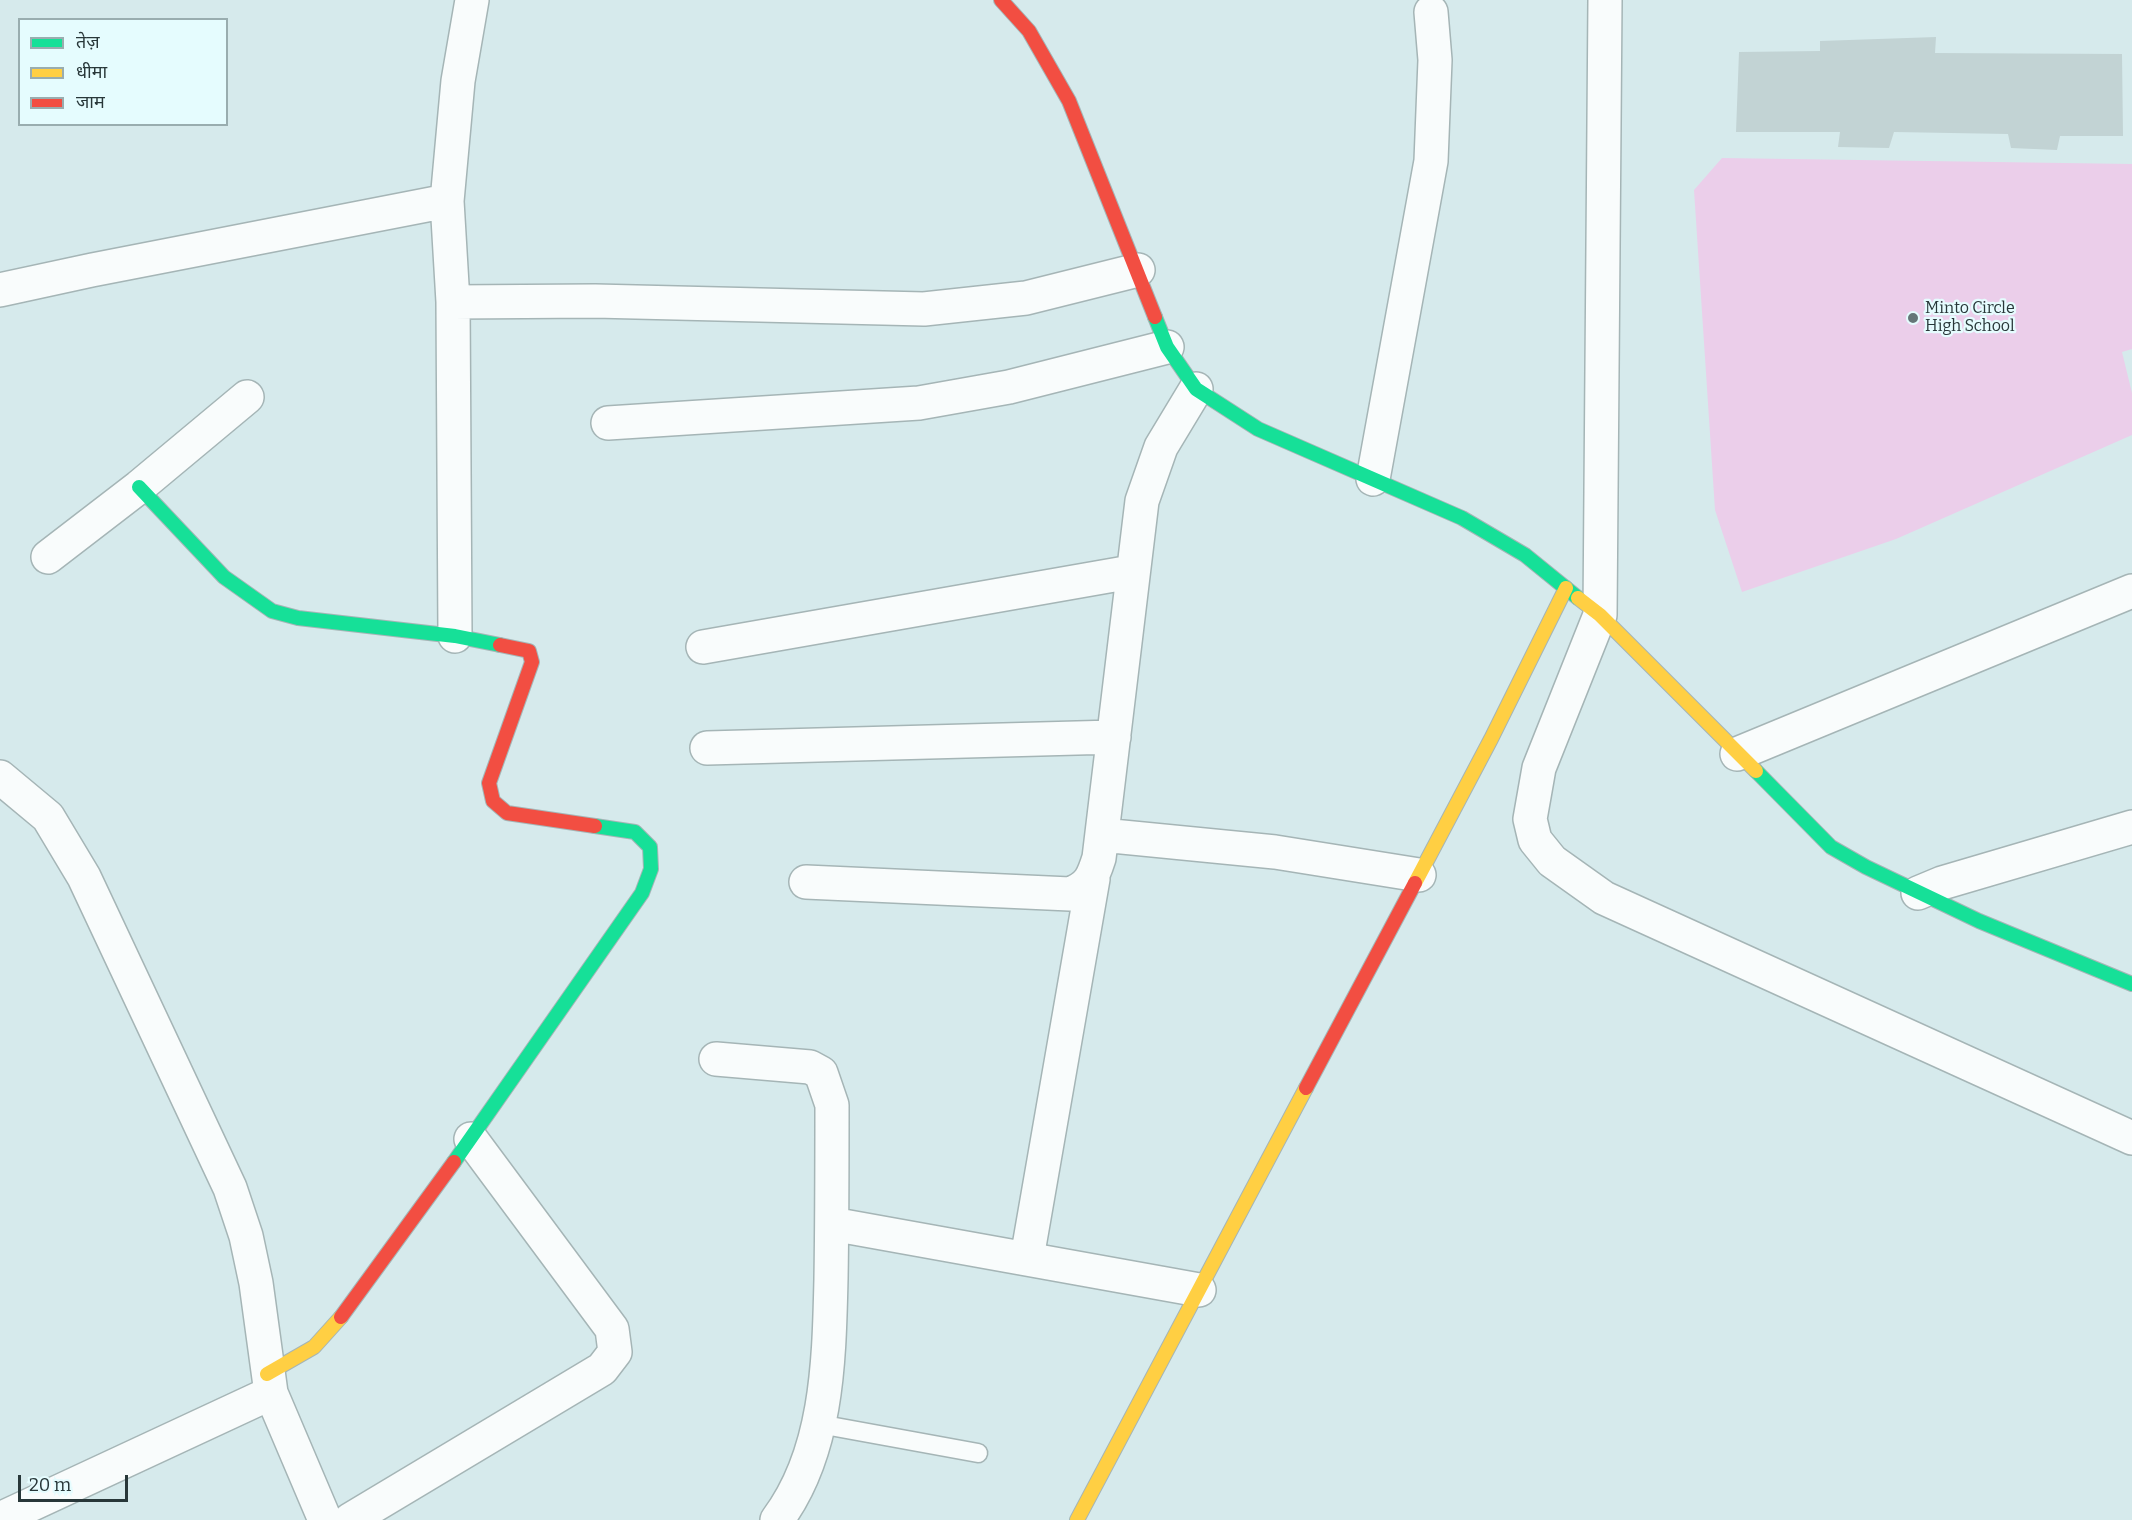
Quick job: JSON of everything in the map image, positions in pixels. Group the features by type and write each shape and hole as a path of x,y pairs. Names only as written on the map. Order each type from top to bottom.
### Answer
{"street":[{"path":"455,636 453,302 447,201 458,81 472,0"},
{"path":"1001,0 1029,31 1069,101 1167,347 1196,388 1258,429 1462,518 1525,555 1600,615 1656,668 1737,754 1831,848 1859,865 1918,892 2132,984"},
{"path":"1605,0 1600,615 1539,768 1532,797 1530,819 1535,840 1552,861 1604,898 2132,1138"},
{"path":"1373,478 1431,162 1435,60 1431,12"},
{"path":"0,290 447,201"},
{"path":"453,302 594,301 924,309 1026,298 1138,270"},
{"path":"608,423 919,403 1009,387 1167,347"},
{"path":"1027,1258 1102,836 1131,572 1142,501 1161,447 1196,388"},
{"path":"48,557 139,487 247,397"},
{"path":"17,1515 269,1384 329,1332 471,1139 642,893 651,869 650,846 635,832 507,813 495,806 490,796 489,783 532,662 529,651 455,636 298,618 272,611 224,577 139,487"},
{"path":"703,647 1131,572"},
{"path":"1077,1520 1491,739 1566,588"},
{"path":"1737,754 2132,591"},
{"path":"707,748 1114,737"},
{"path":"0,777 7,780 48,817 84,878 230,1188 246,1236 256,1283 269,1384 326,1520"},
{"path":"1918,892 2132,827"},
{"path":"1102,836 1264,850 1419,875"},
{"path":"806,882 1070,894 1084,888 1093,879"},
{"path":"716,1059 810,1067 821,1073 832,1105 829,1360 819,1424 803,1476 777,1520"},
{"path":"350,1520 602,1369 615,1352 612,1329 471,1139"},
{"path":"832,1224 1199,1290"}],"lane":[{"path":"819,1424 978,1453"}],"shaded area":[{"name":"Minto Circle High School","path":"1722,158 2132,164 2132,349 2122,352 2132,393 2132,435 1896,539 1742,592 1715,510 1694,190"}],"building":[{"path":"1936,37 1935,53 2122,54 2123,136 2060,136 2057,150 2011,148 2008,134 1894,132 1889,148 1838,147 1840,132 1736,132 1739,52 1820,51 1820,41"}],"traffic: fast":[{"path":"1155,317 1167,347 1196,389 1258,429 1462,518 1525,555 1578,598"},
{"path":"139,487 224,577 272,611 298,618 455,636 500,645"},
{"path":"1756,771 1831,847 1866,867 1979,921 2132,984"},
{"path":"454,1162 642,893 651,869 650,847 635,832 595,826"}],"traffic: slow":[{"path":"1415,883 1491,739 1566,588"},
{"path":"1578,598 1600,615 1756,771"},
{"path":"1077,1520 1306,1088"},
{"path":"267,1374 314,1347 341,1317"}],"traffic: jam":[{"path":"1001,0 1029,31 1069,101 1155,317"},
{"path":"500,645 529,651 532,662 489,783 493,801 507,813 595,826"},
{"path":"1306,1088 1415,883"},
{"path":"341,1317 454,1162"}],"place":[{"name":"Minto Circle High School","path":"1913,318"}]}
